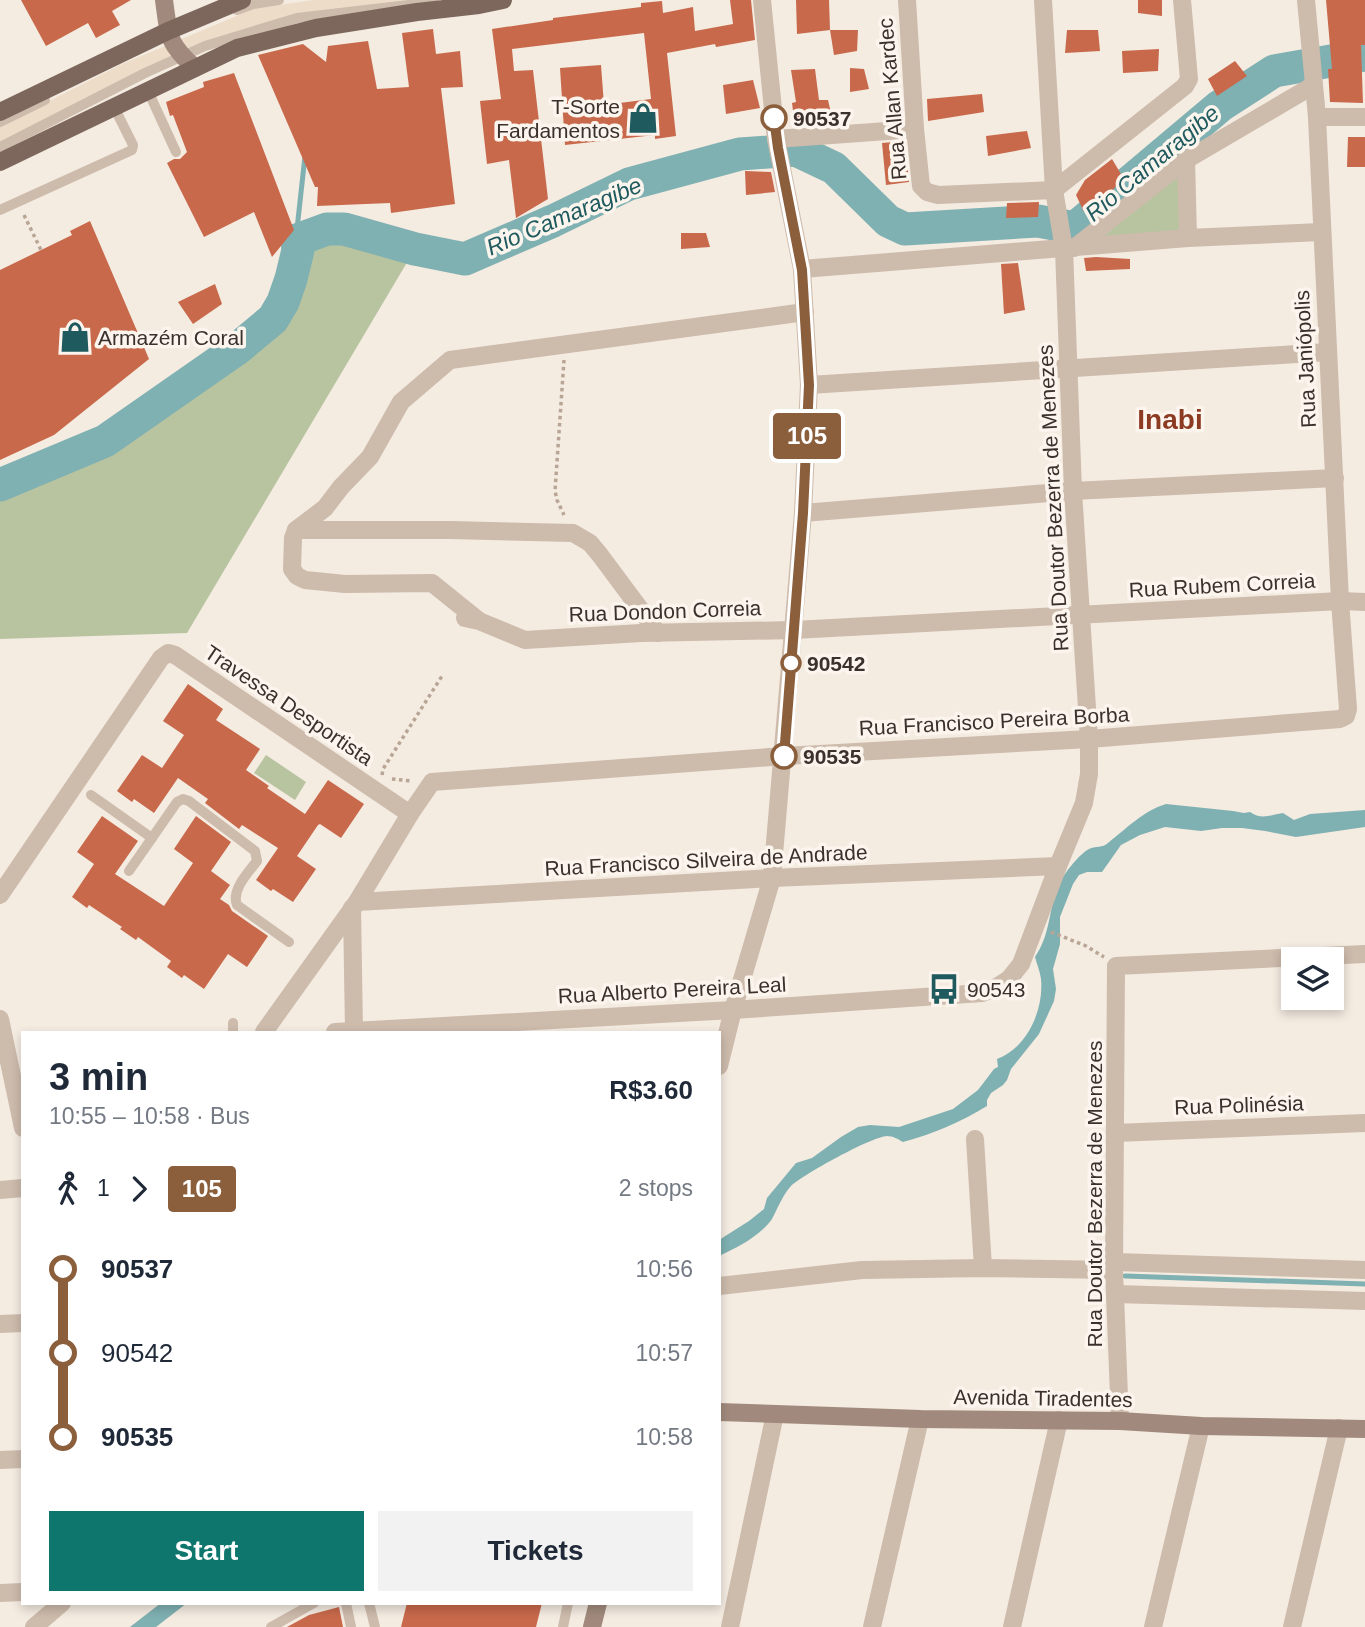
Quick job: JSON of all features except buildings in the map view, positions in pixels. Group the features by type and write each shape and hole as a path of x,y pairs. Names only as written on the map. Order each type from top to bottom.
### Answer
{"main road":[{"path":"0,112 242,0"},
{"path":"0,162 237,48 316,29 503,0"}],"street":[{"path":"164,0 169,34 176,50 195,68"},
{"path":"721,1058 772,878 803,513 809,385 802,270 778,150 762,0"},
{"name":"Rua Allan Kardec","path":"907,0 920,186 927,192 938,195 1054,190"},
{"name":"Rua Doutor Bezerra de Menezes","path":"1009,979 1021,964 1084,803 1089,774 1073,491 1065,237 1054,190 1043,0"},
{"path":"1054,190 1185,86 1189,79 1182,0"},
{"name":"Rua Janiópolis","path":"1306,0 1317,117 1340,601 1348,709 1346,716"},
{"path":"1065,237 1313,81"},
{"path":"1317,117 1365,117"},
{"path":"778,150 915,129"},
{"path":"1186,160 1188,238"},
{"path":"802,270 1065,237 1188,238 1321,232"},
{"path":"296,530 325,508 370,457 401,402 450,360 805,312"},
{"path":"809,385 1328,352"},
{"path":"803,513 1073,491 1335,478"},
{"path":"296,530 573,533 590,543 658,633"},
{"name":"Rua Dondon Correia","path":"296,530 293,538 292,569 304,580 345,584 432,583 472,619 525,640 794,630 1080,614"},
{"name":"Rua Rubem Correia","path":"1080,614 1365,602"},
{"name":"Travessa Desportista","path":"0,895 161,658 168,653 175,655 410,814"},
{"name":"Rua Francisco Pereira Borba","path":"432,782 784,756 1088,739 1340,719 1346,716"},
{"path":"265,1031 355,905 432,782"},
{"name":"Rua Francisco Silveira de Andrade","path":"355,905 772,878 1058,866"},
{"path":"345,1031 355,905"},
{"name":"Rua Doutor Bezerra de Menezes","path":"1120,1421 1114,1266 1116,966 1365,954"},
{"name":"Rua Alberto Pereira Leal","path":"363,1031 982,993 1009,979"},
{"path":"0,1019 21,1117"},
{"name":"Rua Polinésia","path":"1115,1133 1365,1123"},
{"path":"975,1139 983,1268"},
{"path":"0,1190 21,1188"},
{"path":"721,1286 862,1270 1114,1266 1365,1270"},
{"path":"1115,1294 1365,1301"},
{"path":"0,1324 21,1323"},
{"name":"Avenida Tiradentes","path":"721,1412 1365,1429"},
{"path":"730,1627 775,1414"},
{"path":"872,1627 920,1419"},
{"path":"1012,1627 1059,1420"},
{"path":"1153,1627 1200,1426"},
{"path":"1292,1627 1339,1429"},
{"path":"0,1460 21,1459"},
{"path":"0,1593 21,1592"},
{"path":"34,1627 60,1605"},
{"path":"592,1627 598,1605"}],"lane":[{"path":"0,122 169,34 253,4 279,0"},
{"path":"0,147 205,46 297,18 451,0"},
{"path":"148,91 176,152"},
{"path":"0,210 132,150 114,107"},
{"path":"91,794 152,838"},
{"path":"129,871 177,802 186,799 252,848 257,861 236,892 235,902 289,942"},
{"path":"271,1627 310,1605"},
{"path":"346,1605 351,1627"},
{"path":"370,1605 375,1627"},
{"path":"563,1627 568,1605"}],"path":[{"path":"565,344 555,491 573,533"},
{"path":"432,782 386,778 382,774 442,676"},
{"path":"1047,931 1099,954"}],"green space":[{"path":"1186,160 1188,238 1074,248"},
{"path":"327,229 344,229 415,249 187,633 0,639 0,485 105,441 237,349 273,319 283,302 298,250 297,240"},
{"path":"266,755 306,782 295,800 254,773"}],"shaded area":[{"path":"313,0 422,0 243,29 0,145 0,126 120,65 253,9"}],"water":[{"path":"1166,804 1250,812 1262,816 1283,813 1294,820 1310,814 1365,810 1365,827 1296,837 1242,828 1201,831 1165,827 1121,845 1102,872 1079,875 1073,884 1060,917 1060,944 1053,969 1056,989 1054,1001 1039,1034 1011,1069 1003,1085 991,1093 987,1106 946,1127 914,1139 903,1142 889,1136 879,1138 823,1165 791,1186 772,1219 761,1231 721,1255 721,1239 764,1209 767,1198 796,1163 812,1158 858,1127 899,1127 953,1109 978,1090 998,1067 997,1059 1008,1054 1025,1037 1036,1015 1040,1003 1041,979 1035,957 1047,931 1063,876 1085,852 1106,845 1142,816"},
{"path":"158,1605 184,1605 156,1627 130,1627"}],"waterway":[{"name":"Rio Camaragibe","path":"0,485 105,441 237,349 273,319 283,302 298,250 297,240 327,229 344,229 415,249 465,259 629,184 740,154 796,150 834,168 888,221 905,229 1038,221 1075,228 1220,106 1274,71 1365,55"},
{"path":"297,240 305,156"},
{"path":"1125,1276 1365,1284"}],"bus line":[{"name":"105","path":"774,118 802,270 809,385 803,513 784,756"}],"place":[{"name":"T-Sorte Fardamentos","path":"643,118"},
{"name":"90537","path":"774,118"},
{"name":"Armazém Coral","path":"75,337"},
{"name":"90542","path":"791,663"},
{"name":"90535","path":"784,756"},
{"name":"90543","path":"944,989"}],"district":[{"name":"Inabi","path":"1170,419"}]}
